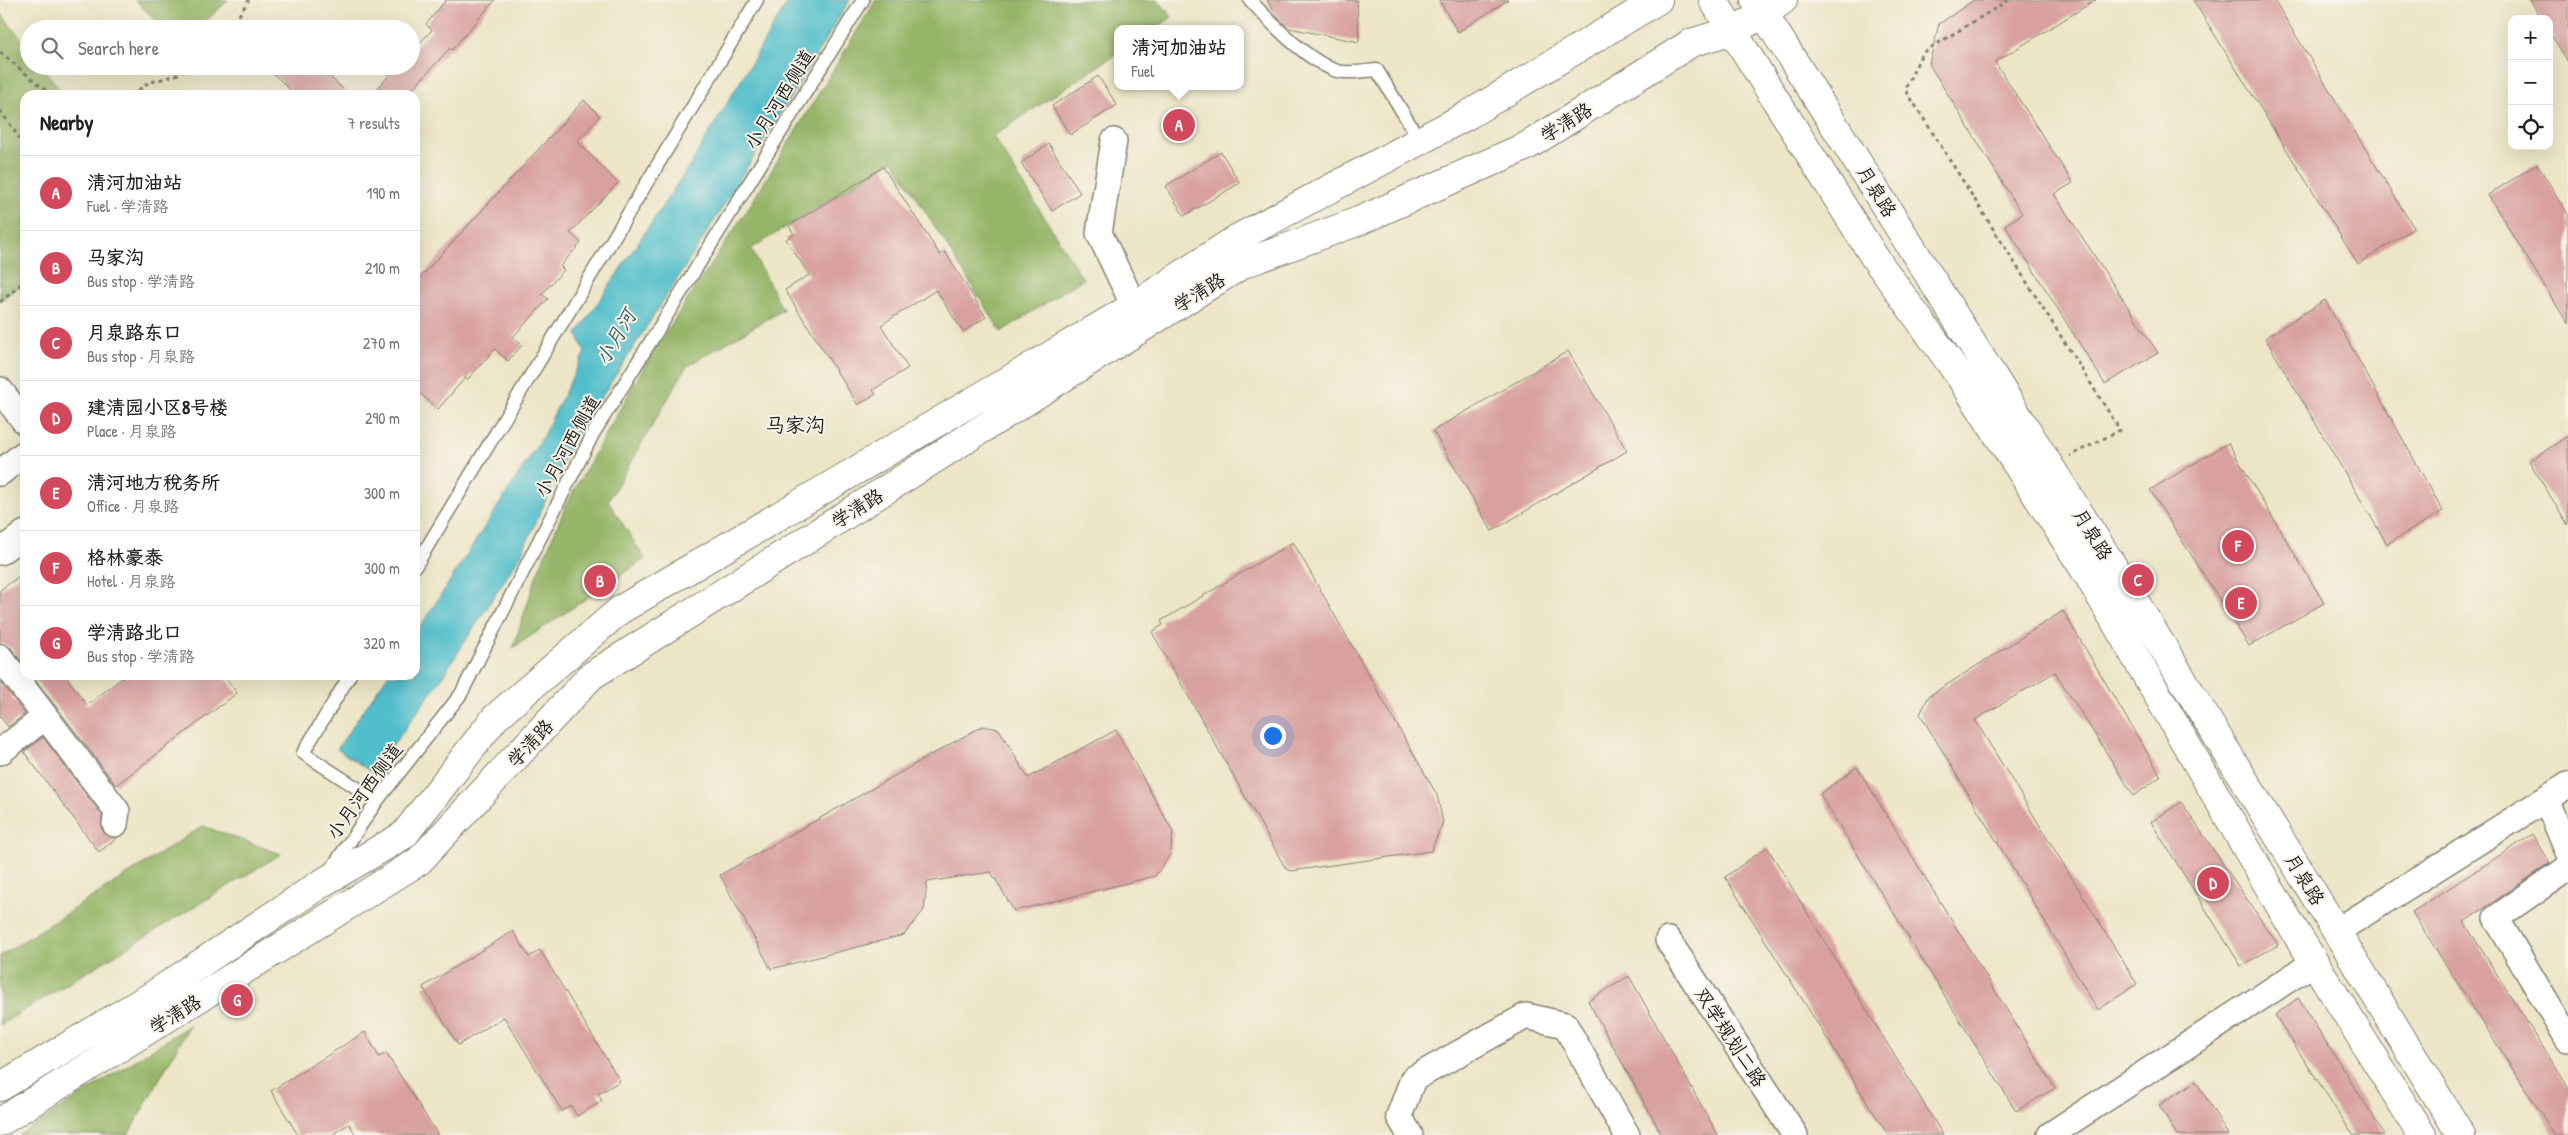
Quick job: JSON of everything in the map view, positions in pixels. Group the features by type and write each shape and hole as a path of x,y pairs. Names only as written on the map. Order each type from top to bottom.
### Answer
{"main road":[{"name":"学清路","path":"0,1086 153,995 322,883 404,835 494,718 620,610 1134,306 1238,238 1468,115 1658,0"},
{"name":"月泉路","path":"1713,0 1875,258 1959,375 2088,575 2314,962 2422,1135"},
{"name":"学清路","path":"0,1122 419,861 591,676 1125,338 1243,264 1359,221 1527,146 1692,43 1733,30 1767,5"},
{"name":"月泉路","path":"1767,5 1798,66 2050,467 2461,1135"}],"street":[{"path":"1114,141 1099,232 1134,306"},
{"path":"0,390 20,416"},
{"path":"0,472 20,457"},
{"path":"0,552 20,537"},
{"path":"0,657 117,811 115,824"},
{"path":"0,752 45,717"},
{"path":"2337,932 2568,785"},
{"path":"2546,799 2568,852"},
{"path":"2568,868 2496,918 2568,1039"},
{"name":"双学规划二路","path":"1668,940 1795,1135"},
{"path":"2050,1135 2314,962"},
{"path":"1410,1135 1399,1116 1413,1079 1526,1016 1565,1024 1627,1135"}],"lane":[{"path":"420,559 757,0"},
{"name":"小月河西侧道","path":"322,883 377,801 461,694 593,434 863,0"},
{"path":"1250,0 1282,34 1338,71 1377,70 1420,141"},
{"path":"347,680 303,753 377,801"}],"path":[{"path":"236,20 249,0"},
{"path":"2009,0 1922,53 1905,88 2120,430 2050,467"},
{"path":"0,52 20,68"},
{"path":"29,75 48,90"},
{"path":"139,90 148,83 176,75"},
{"path":"0,110 20,139"},
{"path":"0,302 20,285"}],"green space":[{"path":"135,0 228,0 207,20 156,20"},
{"path":"876,0 1158,0 1172,17 1160,25 1114,25 1114,56 993,136 1083,279 1001,332 893,160 751,249 783,310 687,366 608,501 645,559 513,648 537,574 567,503 647,361 751,204"},
{"path":"0,12 20,38 20,75 49,75 60,90 20,90 20,286 0,301"},
{"path":"203,826 281,854 0,1025 0,956"},
{"path":"190,1025 128,1135 19,1135"}],"water":[{"name":"小月河","path":"789,0 850,0 706,234 569,448 522,553 441,679 373,773 337,749 385,680 420,680 420,627 542,438 585,352 577,334 692,162"}],"building":[{"path":"446,0 495,0 452,50 450,48 412,90 376,90 390,75 420,75 420,43 432,30 426,24"},
{"path":"1267,0 1357,0 1359,42 1289,28 1278,18"},
{"path":"1439,0 1508,0 1458,32"},
{"path":"1974,0 2096,0 1995,62 2073,183 2054,194 2158,353 2105,384 2005,225 2022,214 1929,64 1939,24"},
{"path":"2193,0 2274,0 2414,228 2358,264"},
{"path":"2530,0 2568,0 2568,62 2553,38 2553,15 2539,15"},
{"path":"275,75 328,75 344,90 291,90"},
{"path":"1098,76 1117,105 1070,135 1052,106"},
{"path":"584,100 600,116 577,141 618,183 570,233 581,243 560,266 564,270 542,294 548,299 513,337 522,345 508,361 495,349 467,380 465,378 438,409 420,393 420,278"},
{"path":"1049,144 1080,193 1052,211 1021,163"},
{"path":"1221,152 1240,183 1184,216 1166,186"},
{"path":"2537,164 2568,214 2568,324 2488,195"},
{"path":"883,167 940,255 945,252 986,317 963,332 936,290 881,325 908,368 873,390 876,394 858,405 785,290 809,275 786,239 794,234 789,226"},
{"path":"2325,300 2443,511 2387,544 2265,338"},
{"path":"1568,351 1627,451 1492,531 1433,431"},
{"path":"2568,436 2568,525 2529,461"},
{"path":"2228,443 2324,603 2249,646 2150,490"},
{"path":"1293,542 1437,795 1443,822 1431,851 1291,871 1286,869 1152,632 1163,625 1161,621"},
{"path":"20,576 20,660 11,648 0,643 0,590"},
{"path":"2063,611 2161,776 2134,796 2055,672 1975,720 2137,984 2098,1010 1920,714 1929,696"},
{"path":"36,680 69,680 87,705 120,680 228,680 237,693 116,785"},
{"path":"0,681 25,714 8,727 0,716"},
{"path":"982,726 999,729 1028,778 1116,730 1173,832 1170,855 1155,876 1014,911 991,872 927,882 924,910 904,935 771,969 720,875"},
{"path":"43,737 102,816 101,829 106,835 117,838 99,852 24,752"},
{"path":"1857,767 2055,1088 2016,1111 1820,794"},
{"path":"2181,802 2278,945 2241,966 2151,822"},
{"path":"2533,834 2550,863 2464,922 2568,1087 2568,1135 2555,1135 2412,912"},
{"path":"1767,847 1943,1135 1888,1135 1725,877"},
{"path":"513,931 529,957 540,950 620,1081 598,1094 602,1101 577,1116 571,1106 562,1111 504,1017 458,1045 423,987"},
{"path":"1629,976 1718,1135 1662,1135 1588,1001"},
{"path":"2298,998 2385,1135 2353,1135 2275,1015"},
{"path":"365,1032 379,1057 386,1053 438,1135 356,1135 349,1124 331,1135 298,1135 271,1091"},
{"path":"2196,1081 2228,1135 2177,1135 2159,1105"}],"place":[{"name":"清河加油站","path":"1179,125"},
{"name":"格林豪泰","path":"2238,546"},
{"name":"月泉路东口","path":"2138,580"},
{"name":"马家沟","path":"600,581"},
{"name":"清河地方税务所","path":"2241,603"},
{"name":"建清园小区8号楼","path":"2213,883"},
{"name":"学清路北口","path":"237,1000"}],"district":[{"name":"马家沟","path":"795,424"}]}
